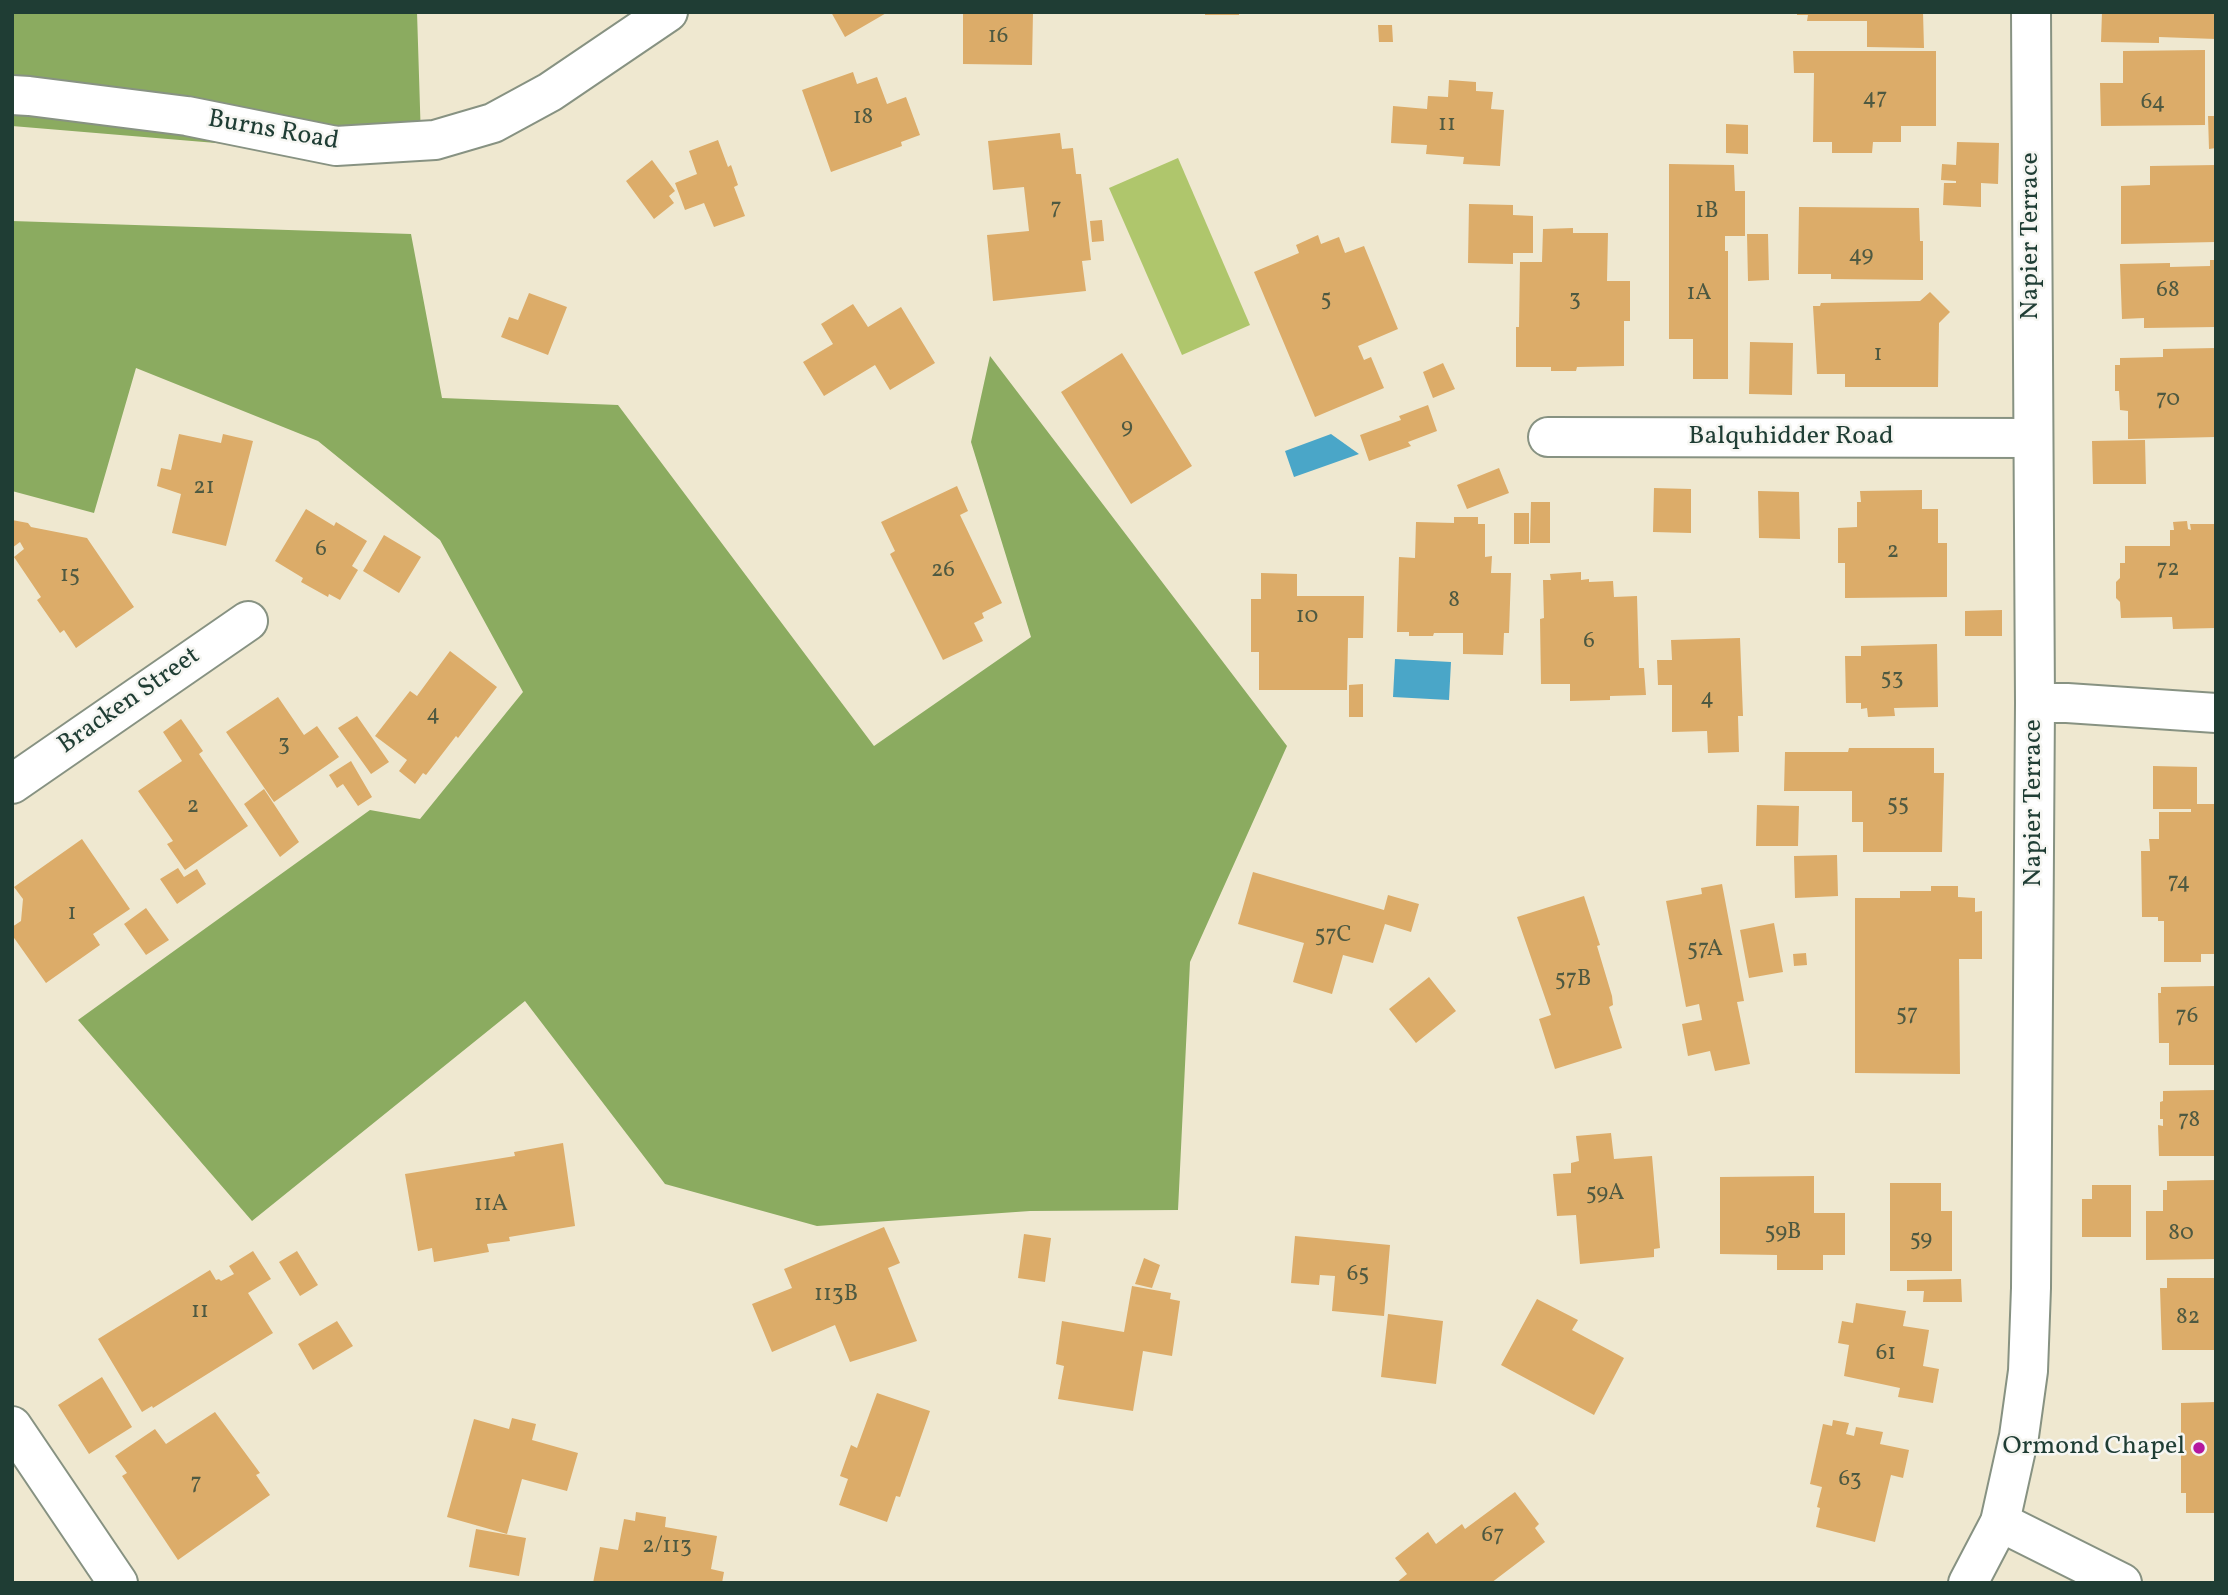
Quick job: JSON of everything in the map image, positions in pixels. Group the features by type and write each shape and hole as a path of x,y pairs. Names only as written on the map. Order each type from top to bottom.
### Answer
{"street":[{"name":"Burns Road","path":"12,95 187,116 336,146 435,139 493,123 550,92 668,12"},
{"name":"Napier Terrace","path":"1968,1583 2000,1522 2019,1436 2028,1371 2031,1288 2035,703 2031,12"},
{"name":"Balquhidder Road","path":"1548,437 2033,438"},
{"name":"Bracken Street","path":"12,784 248,621"},
{"path":"2035,703 2216,713"},
{"path":"12,1426 118,1583"},
{"path":"2000,1522 2122,1583"}],"green space":[{"path":"12,12 417,12 421,140 288,149 12,126"},
{"path":"1178,158 1250,325 1182,355 1109,188"},
{"path":"12,221 411,234 442,398 618,405 874,746 1031,637 971,442 990,356 1287,746 1190,962 1178,1210 1030,1211 817,1226 665,1184 525,1001 252,1221 78,1020 370,810 420,819 523,692 440,540 318,441 136,368 94,513 12,491"}],"water":[{"path":"1331,434 1359,454 1294,477 1285,451"},
{"path":"1395,659 1451,662 1449,700 1393,697"}],"building":[{"path":"831,12 888,12 845,37"},
{"path":"963,12 1033,12 1032,65 963,64"},
{"path":"1205,12 1239,12 1239,15 1205,15"},
{"path":"1797,12 1923,12 1924,48 1867,47 1867,21 1807,21 1808,15 1797,15"},
{"path":"2102,12 2216,12 2216,39 2159,37 2159,43 2101,42"},
{"path":"1378,25 1392,25 1393,42 1379,42"},
{"path":"2205,50 2205,125 2101,126 2100,83 2123,83 2123,51"},
{"path":"1793,51 1936,51 1936,126 1901,126 1901,142 1873,142 1872,153 1832,153 1832,142 1813,142 1814,73 1794,73"},
{"path":"853,72 857,84 877,77 887,104 906,97 920,135 901,142 902,146 831,172 802,90"},
{"path":"1449,80 1476,82 1476,91 1493,92 1491,109 1504,110 1500,166 1463,164 1464,157 1426,154 1427,145 1391,143 1393,106 1427,109 1428,96 1448,97"},
{"path":"2208,116 2216,116 2216,148 2209,149"},
{"path":"1726,124 1748,125 1748,154 1726,153"},
{"path":"1060,133 1062,149 1073,148 1076,174 1081,174 1091,260 1082,261 1086,291 993,301 987,235 1029,231 1024,187 993,190 988,141"},
{"path":"718,140 728,167 731,165 738,185 734,187 745,216 714,227 704,203 685,210 675,183 697,174 689,151"},
{"path":"1957,142 1999,143 1998,184 1981,183 1981,207 1943,205 1944,183 1956,181 1941,180 1942,164 1956,165"},
{"path":"652,160 675,191 669,196 674,203 654,219 626,181"},
{"path":"1669,164 1734,165 1735,191 1745,191 1745,236 1725,236 1725,251 1728,251 1728,379 1693,379 1693,339 1669,339"},
{"path":"2216,165 2216,242 2121,244 2121,186 2150,185 2150,166"},
{"path":"1469,204 1513,205 1513,215 1533,216 1533,253 1513,253 1513,264 1468,263"},
{"path":"1799,207 1919,208 1920,241 1923,241 1923,280 1831,279 1831,274 1798,274"},
{"path":"1102,220 1104,241 1092,242 1090,221"},
{"path":"1573,228 1573,233 1608,233 1607,281 1630,281 1630,321 1624,321 1624,366 1577,367 1576,371 1551,371 1551,367 1516,367 1520,262 1542,262 1543,229"},
{"path":"1747,234 1768,234 1769,280 1748,281"},
{"path":"1318,235 1321,244 1339,237 1345,253 1364,246 1398,329 1358,346 1364,360 1371,357 1384,388 1315,417 1254,272 1299,253 1296,245"},
{"path":"2210,260 2216,260 2216,327 2144,328 2144,318 2122,319 2120,264 2170,263 2170,267 2210,266"},
{"path":"1930,292 1950,312 1939,323 1938,387 1845,387 1845,374 1817,374 1813,306 1820,306 1821,303 1920,301"},
{"path":"529,293 567,307 548,355 501,337 509,317 518,320"},
{"path":"853,304 868,327 901,307 935,363 890,390 875,365 824,396 803,362 833,344 821,324"},
{"path":"1750,342 1793,343 1792,395 1749,394"},
{"path":"2216,348 2216,437 2128,439 2128,411 2120,410 2119,391 2115,391 2115,365 2120,365 2120,358 2163,357 2163,349"},
{"path":"1122,353 1192,466 1131,504 1061,392"},
{"path":"1443,363 1455,389 1433,398 1423,372"},
{"path":"1428,405 1437,431 1408,442 1411,446 1369,461 1360,435 1401,420 1399,416"},
{"path":"179,434 221,443 223,434 253,441 226,546 172,533 181,494 157,486 161,468 171,470"},
{"path":"2145,440 2146,484 2093,484 2092,441"},
{"path":"1499,468 1509,493 1467,509 1457,485"},
{"path":"957,486 968,511 960,515 1002,603 982,613 984,618 974,623 983,641 943,660 890,554 895,551 881,522"},
{"path":"1654,488 1691,489 1691,533 1653,532"},
{"path":"1922,490 1922,509 1938,509 1938,543 1947,543 1947,597 1845,598 1845,563 1838,563 1838,528 1857,527 1860,491"},
{"path":"1758,491 1799,492 1800,539 1759,538"},
{"path":"1531,502 1550,502 1550,543 1530,543"},
{"path":"306,509 334,526 336,522 367,541 352,566 358,570 340,600 329,594 328,597 301,582 303,578 275,561"},
{"path":"1514,513 1529,513 1529,544 1514,544"},
{"path":"1454,517 1478,517 1478,524 1485,524 1485,557 1492,556 1491,573 1511,573 1509,633 1504,633 1503,655 1463,654 1463,633 1409,636 1409,632 1397,632 1399,557 1415,558 1416,522 1454,523"},
{"path":"12,520 28,523 31,527 87,538 134,607 76,648 64,630 60,633 37,600 41,597 14,557 24,549 20,542 12,548"},
{"path":"2187,521 2188,529 2191,530 2190,524 2216,524 2216,628 2173,629 2172,617 2121,618 2120,602 2116,598 2116,582 2120,578 2120,563 2125,563 2125,546 2170,546 2173,522"},
{"path":"384,535 421,557 399,593 363,571"},
{"path":"1581,572 1581,580 1613,581 1614,597 1637,596 1639,668 1644,668 1646,695 1610,696 1610,700 1570,701 1570,684 1541,684 1540,619 1544,618 1543,580 1551,580 1550,574"},
{"path":"1261,573 1297,574 1297,596 1364,596 1363,638 1348,638 1347,690 1259,690 1259,652 1251,652 1251,599 1261,599"},
{"path":"2002,610 2002,636 1965,636 1965,611"},
{"path":"1740,638 1743,716 1738,716 1739,752 1708,753 1707,731 1672,732 1672,685 1658,685 1657,660 1672,660 1671,640"},
{"path":"1937,644 1938,707 1894,708 1895,716 1868,717 1867,708 1861,709 1861,703 1846,703 1845,656 1861,656 1861,646"},
{"path":"450,651 497,687 458,738 456,736 426,775 423,773 415,784 399,771 407,760 375,736 410,691 417,696"},
{"path":"1363,684 1363,717 1349,717 1349,685"},
{"path":"278,697 304,735 317,726 339,757 274,802 226,732"},
{"path":"357,716 389,762 371,774 338,728"},
{"path":"181,719 203,751 199,754 248,826 185,870 167,844 173,841 138,791 182,761 163,732"},
{"path":"1849,748 1934,748 1934,773 1944,773 1942,852 1863,852 1863,822 1852,822 1852,791 1784,791 1785,752 1848,752"},
{"path":"351,761 372,797 358,806 343,784 337,788 329,775"},
{"path":"2153,766 2197,767 2197,804 2216,804 2216,954 2201,954 2201,962 2164,962 2164,921 2158,921 2158,917 2142,917 2141,851 2150,851 2149,839 2159,839 2159,812 2191,812 2191,809 2153,809"},
{"path":"264,789 299,842 280,857 244,804"},
{"path":"1757,805 1799,806 1798,846 1756,846"},
{"path":"82,839 130,909 93,934 100,945 46,983 12,935 12,927 21,921 23,899 14,887"},
{"path":"1837,855 1838,896 1795,898 1794,856"},
{"path":"178,868 184,877 197,869 206,884 177,904 160,879"},
{"path":"1253,872 1384,910 1388,895 1419,904 1411,932 1385,924 1373,963 1343,955 1332,994 1293,982 1304,943 1238,924"},
{"path":"1722,884 1744,1001 1737,1002 1750,1064 1715,1071 1710,1051 1688,1056 1682,1024 1702,1020 1699,1004 1686,1007 1666,901 1702,894 1701,888"},
{"path":"1931,886 1958,886 1958,897 1975,898 1975,912 1982,911 1982,959 1959,959 1960,1074 1855,1073 1855,898 1900,898 1900,891 1931,891"},
{"path":"1584,896 1600,945 1597,946 1612,996 1613,1005 1609,1007 1622,1048 1555,1069 1539,1019 1551,1015 1517,917"},
{"path":"146,908 169,940 146,955 124,924"},
{"path":"1774,923 1783,972 1749,978 1740,930"},
{"path":"1806,953 1807,965 1794,966 1793,954"},
{"path":"1429,977 1456,1011 1416,1043 1389,1009"},
{"path":"2216,986 2216,1065 2169,1065 2169,1043 2159,1043 2158,993 2161,993 2161,987"},
{"path":"2216,1090 2216,1156 2159,1156 2158,1125 2163,1126 2163,1119 2160,1119 2160,1102 2163,1101 2163,1091"},
{"path":"1611,1133 1614,1159 1652,1156 1660,1248 1654,1249 1654,1257 1580,1264 1576,1215 1557,1216 1553,1174 1571,1173 1571,1163 1579,1161 1576,1136"},
{"path":"563,1143 575,1226 509,1237 510,1241 487,1244 489,1252 434,1262 432,1248 418,1251 405,1174 515,1156 514,1152"},
{"path":"1814,1176 1814,1213 1845,1213 1845,1255 1823,1255 1823,1270 1777,1270 1777,1255 1720,1254 1720,1177"},
{"path":"2216,1180 2216,1259 2146,1260 2146,1211 2163,1211 2163,1190 2167,1190 2167,1181"},
{"path":"1890,1183 1941,1183 1941,1211 1952,1211 1952,1271 1890,1271"},
{"path":"2092,1185 2131,1185 2131,1237 2082,1237 2082,1199 2092,1199"},
{"path":"884,1227 900,1263 888,1268 917,1341 850,1362 835,1325 772,1352 752,1304 792,1288 784,1269"},
{"path":"1024,1234 1051,1238 1045,1282 1018,1278"},
{"path":"1295,1236 1390,1245 1384,1316 1332,1311 1335,1276 1320,1275 1319,1285 1291,1283"},
{"path":"253,1251 271,1279 248,1293 273,1333 153,1408 152,1406 142,1412 98,1339 210,1270 216,1280 221,1281 234,1274 229,1266"},
{"path":"297,1251 318,1285 300,1296 279,1262"},
{"path":"1144,1258 1160,1265 1152,1288 1135,1284"},
{"path":"2167,1278 2216,1278 2216,1350 2162,1350 2160,1288 2167,1288"},
{"path":"1961,1279 1962,1302 1923,1302 1924,1291 1907,1291 1907,1280"},
{"path":"1132,1286 1171,1293 1170,1299 1180,1301 1172,1356 1143,1351 1133,1411 1058,1399 1064,1366 1056,1364 1062,1321 1124,1332"},
{"path":"1537,1299 1578,1320 1572,1330 1624,1358 1594,1415 1501,1365"},
{"path":"1856,1303 1906,1311 1903,1326 1929,1330 1923,1366 1939,1369 1933,1403 1898,1397 1900,1388 1844,1376 1849,1345 1838,1343 1842,1321 1853,1323"},
{"path":"1388,1314 1443,1321 1436,1384 1381,1377"},
{"path":"337,1321 353,1346 313,1370 298,1344"},
{"path":"102,1377 132,1427 89,1454 58,1405"},
{"path":"877,1393 930,1411 900,1497 896,1496 887,1522 839,1505 848,1479 840,1476 851,1445 857,1448"},
{"name":"Ormond Chapel","path":"2216,1402 2216,1513 2186,1513 2186,1493 2181,1493 2181,1403"},
{"path":"215,1412 260,1473 256,1475 270,1495 178,1560 122,1476 127,1473 115,1456 155,1429 166,1444"},
{"path":"512,1418 536,1424 532,1440 578,1453 567,1491 522,1479 507,1534 447,1517 474,1419 509,1429"},
{"path":"1833,1420 1849,1423 1846,1434 1854,1436 1856,1427 1883,1432 1880,1444 1909,1450 1903,1478 1891,1475 1875,1542 1816,1527 1822,1487 1810,1484 1823,1424 1832,1426"},
{"path":"1515,1492 1539,1524 1535,1528 1545,1542 1491,1583 1396,1583 1407,1574 1395,1558 1428,1532 1436,1544 1462,1524 1465,1529"},
{"path":"636,1512 666,1517 665,1527 717,1536 711,1569 724,1572 722,1583 593,1583 600,1547 618,1550 624,1519 635,1521"},
{"path":"476,1529 526,1538 519,1576 469,1567"}],"place":[{"name":"Ormond Chapel","path":"2199,1448"}]}
